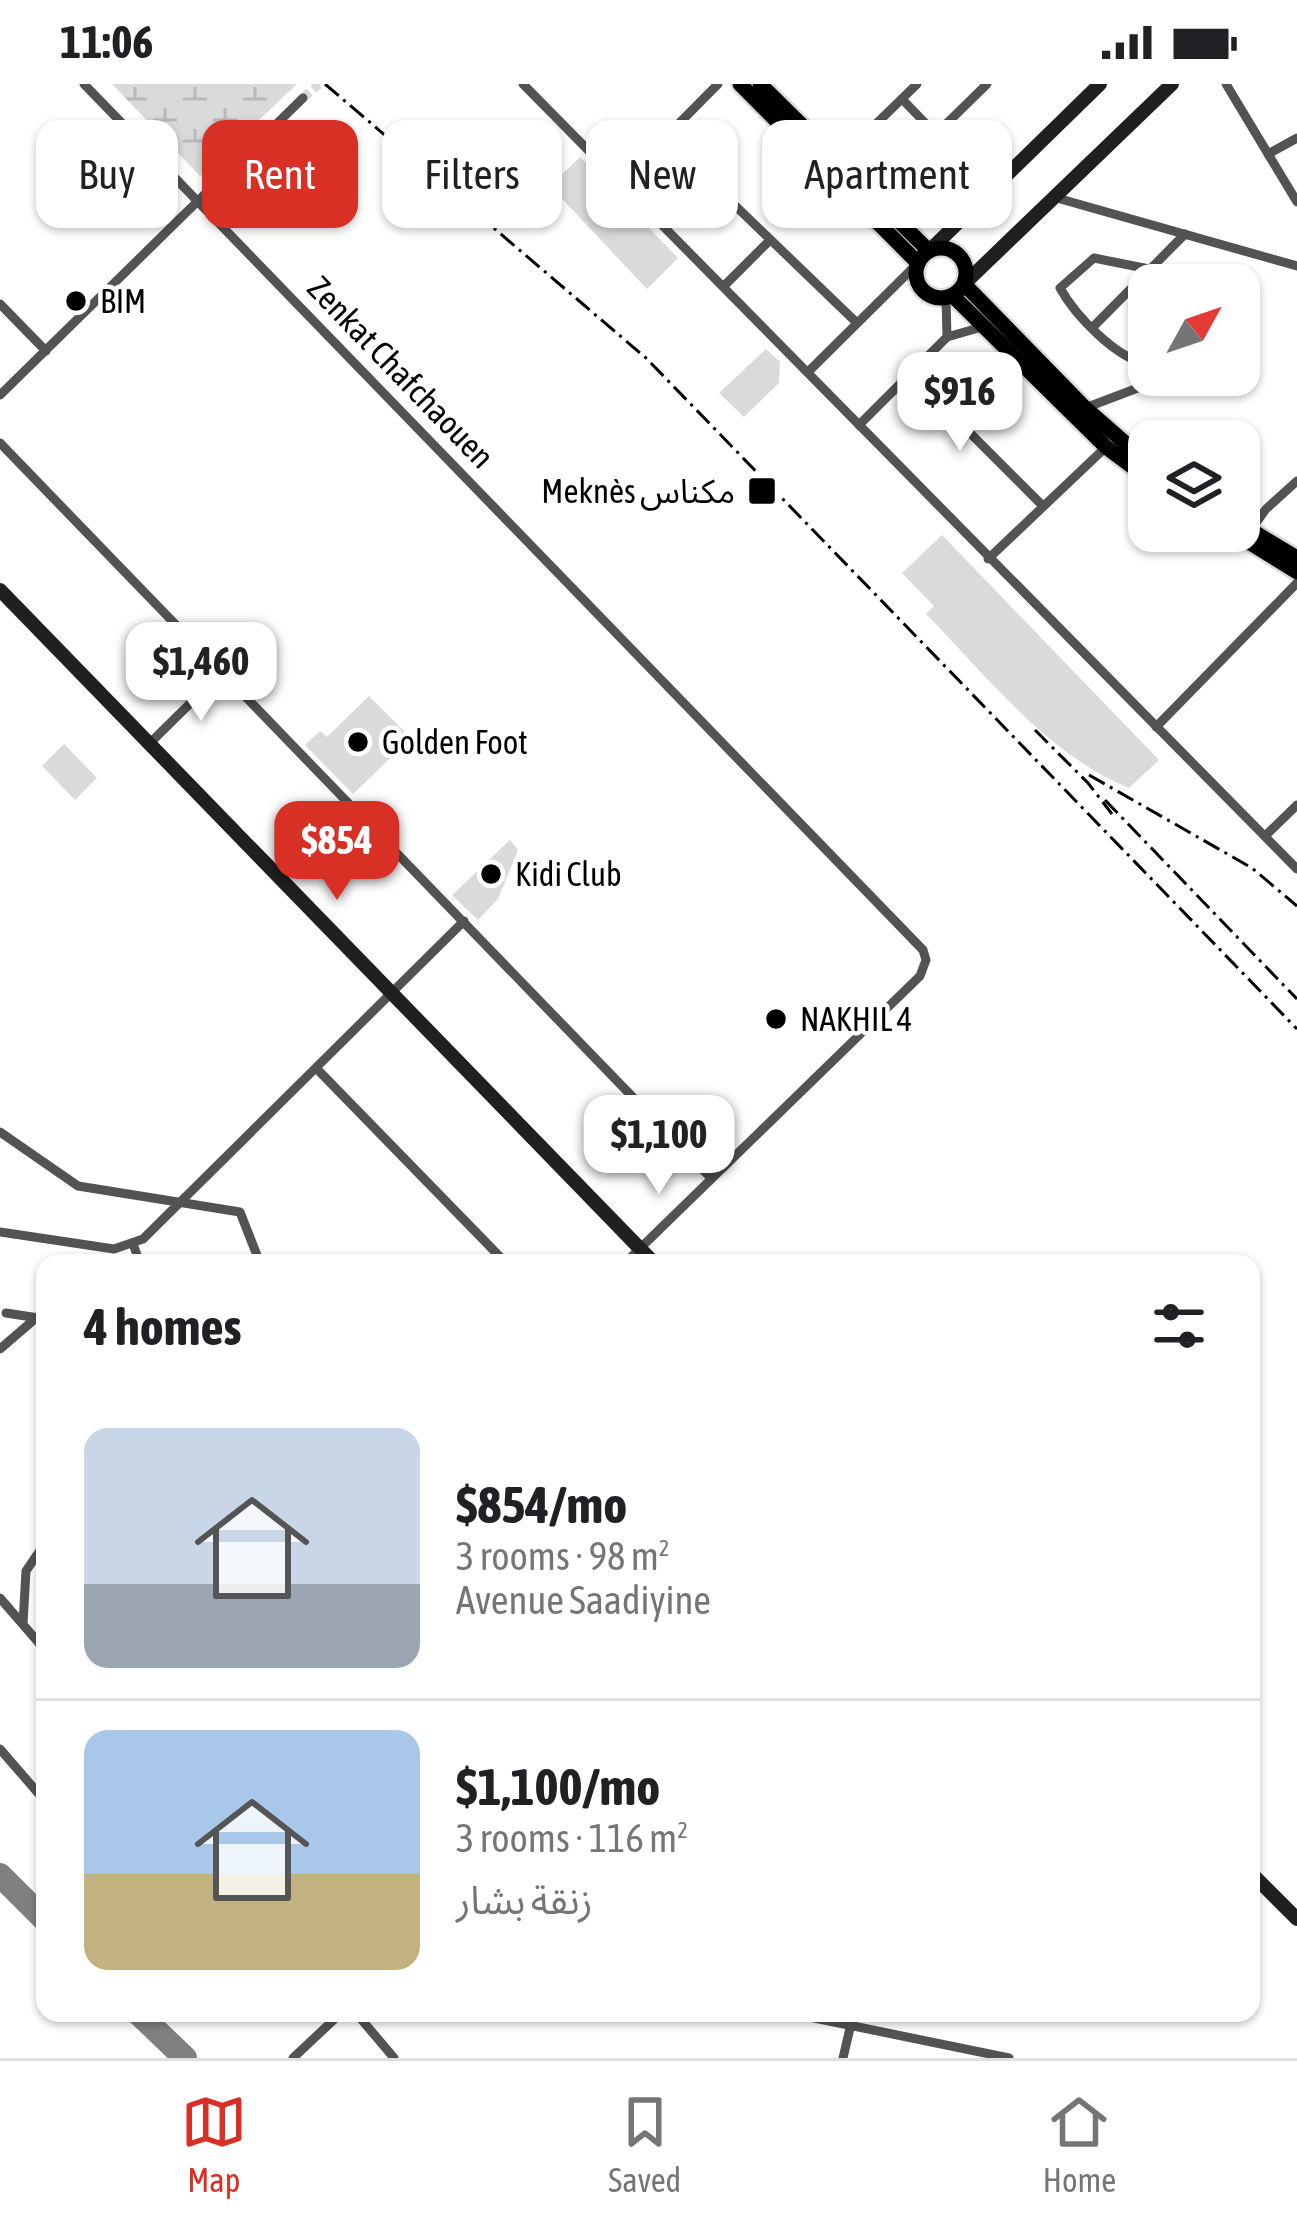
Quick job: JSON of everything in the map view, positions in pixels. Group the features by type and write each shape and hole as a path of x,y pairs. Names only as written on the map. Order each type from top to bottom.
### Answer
{"main road":[{"path":"740,84 924,257"},
{"path":"760,84 796,120"},
{"path":"1100,84 924,257 919,286 931,296 954,293 1172,84"},
{"path":"897,228 924,257"},
{"path":"924,257 945,248 959,255 966,269 954,293"},
{"path":"954,293 1106,447 1128,463"},
{"path":"954,293 1128,446"},
{"path":"1260,535 1297,558"},
{"path":"1260,549 1297,572"},
{"path":"0,590 644,1254"},
{"path":"1260,1882 1297,1919"}],"street":[{"name":"Zenkat Chafchaouen","path":"84,84 923,950 926,960 920,976 711,1178"},
{"path":"523,84 586,147"},
{"path":"683,120 718,84"},
{"path":"880,120 917,84"},
{"path":"950,120 987,84"},
{"path":"1226,84 1297,202"},
{"path":"0,395 304,98"},
{"path":"902,99 922,120"},
{"path":"1268,154 1297,138"},
{"path":"1057,198 1297,266"},
{"path":"738,209 857,322"},
{"path":"667,228 1297,869"},
{"path":"1159,264 1185,234"},
{"path":"724,286 770,240"},
{"path":"808,372 924,257"},
{"path":"1128,265 1094,258 1063,283 1064,295 1128,357"},
{"path":"947,337 954,293"},
{"path":"1093,326 1128,294"},
{"path":"0,304 46,351"},
{"path":"859,424 947,337 985,326"},
{"path":"910,373 1041,504"},
{"path":"1085,408 1128,392"},
{"path":"0,443 711,1178 634,1254"},
{"path":"988,559 1106,447"},
{"path":"1260,512 1297,482"},
{"path":"1156,727 1297,583"},
{"path":"149,744 220,673"},
{"path":"1265,836 1297,805"},
{"path":"0,1232 89,1247 114,1249 133,1244 317,1070 464,921"},
{"path":"317,1070 497,1254"},
{"path":"0,1132 78,1186 240,1211 257,1254"},
{"path":"133,1244 137,1254"},
{"path":"6,1313 36,1317"},
{"path":"0,1349 36,1322"},
{"path":"23,1624 24,1582 36,1556"},
{"path":"24,1582 2,1600 36,1639"},
{"path":"0,1749 36,1791"},
{"path":"293,2058 331,2022"},
{"path":"364,2022 394,2058"},
{"path":"840,2022 1009,2058"},
{"path":"843,2058 851,2024"}],"green space":[{"path":"112,84 297,84 259,120 202,120 200,176 178,153 178,120 146,120"},
{"path":"580,157 586,163 586,224 562,199 562,174"},
{"path":"590,228 649,228 678,258 647,289"},
{"path":"766,349 780,362 779,383 744,417 719,393"},
{"path":"942,535 1159,760 1129,788 1045,735 926,614 934,606 902,573"},
{"name":"Golden Foot","path":"369,696 411,738 353,794 305,745 320,731 327,737"},
{"path":"64,744 97,778 75,800 42,766"},
{"name":"Kidi Club","path":"510,840 518,850 498,899 478,920 452,895"}],"taxiway":[{"path":"0,1875 36,1911"},
{"path":"147,2022 185,2058"}],"tunnel":[{"path":"303,98 319,84"}],"railway":[{"path":"325,84 646,358 1297,1029"},
{"path":"1035,730 1112,814"},
{"path":"1089,775 1252,868 1297,906"},
{"path":"1105,800 1297,999"}],"place":[{"name":"BIM","path":"76,301"},
{"name":"Meknès مكناس","path":"762,491"},
{"name":"Golden Foot","path":"358,742"},
{"name":"Kidi Club","path":"491,874"},
{"name":"NAKHIL 4","path":"776,1019"}]}
